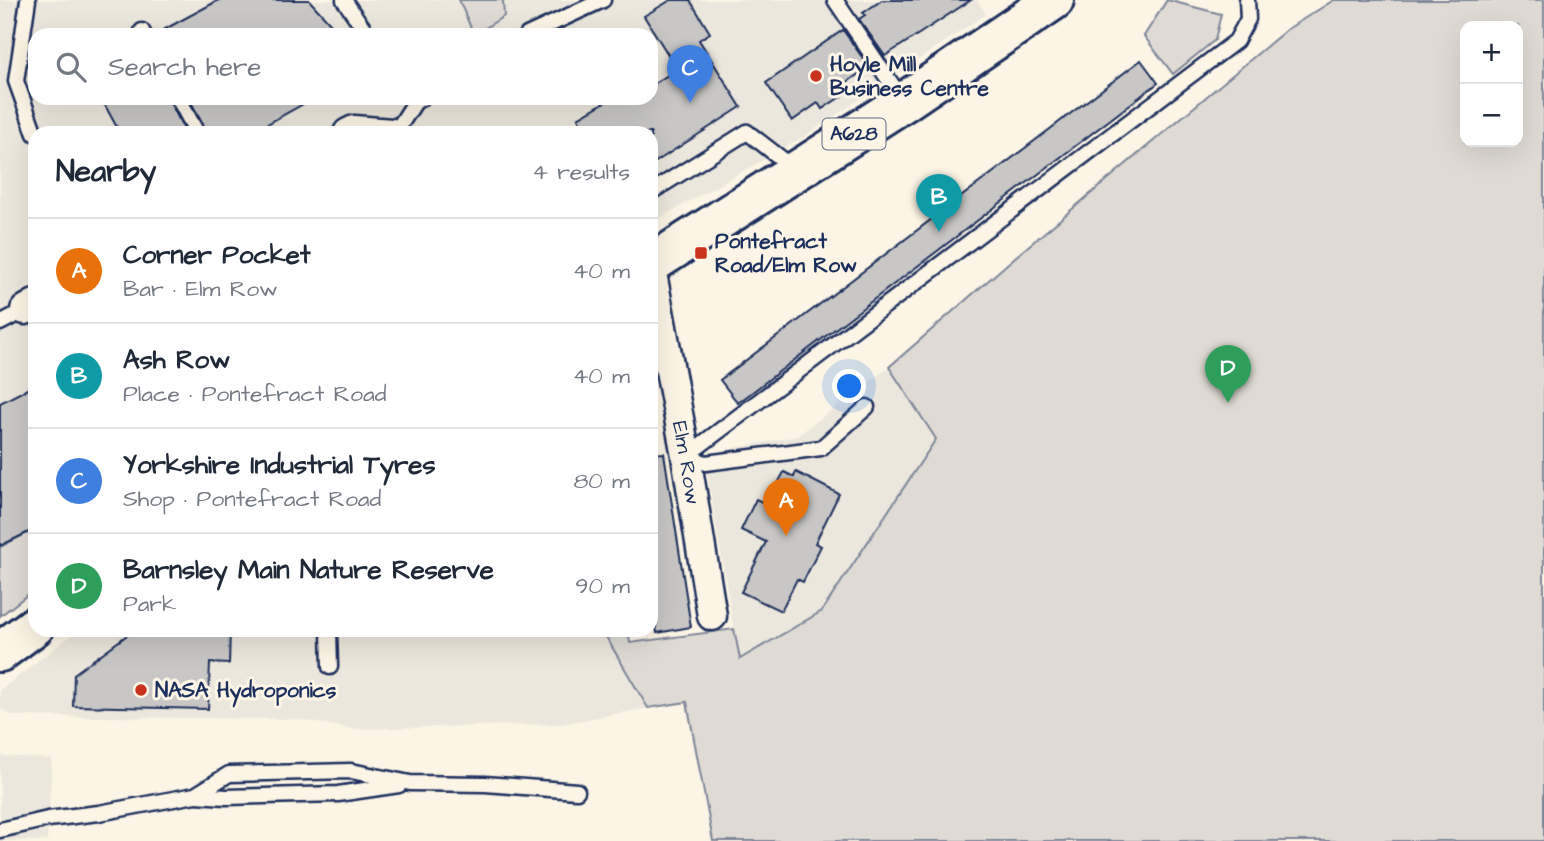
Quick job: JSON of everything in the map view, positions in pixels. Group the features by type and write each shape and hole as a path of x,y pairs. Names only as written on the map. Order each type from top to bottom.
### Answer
{"highway":[{"name":"A628","path":"658,261 904,102 1054,0"},
{"path":"0,652 28,631"}],"street":[{"name":"Elm Row","path":"658,304 712,616"}],"lane":[{"path":"29,0 16,81 32,126"},
{"path":"344,0 363,28"},
{"path":"542,28 603,0"},
{"path":"686,456 1236,41 1248,19 1247,0"},
{"path":"838,1 904,102"},
{"path":"182,105 193,126"},
{"path":"399,126 412,105"},
{"path":"658,188 747,132 797,171"},
{"path":"0,323 28,308"},
{"path":"686,456 706,463 821,449 867,407"},
{"path":"329,637 330,667"},
{"path":"195,795 229,774 351,771 410,783"},
{"path":"0,830 48,819 99,813 195,795 226,797 338,794 410,783 485,784 577,791"}],"shaded area":[{"path":"0,0 459,0 472,28 28,28 28,105 658,105 658,28 486,28 504,16 503,0 977,0 986,14 802,138 658,219 658,126 581,126 578,119 564,126 28,126 28,577 0,591"},
{"path":"459,0 503,0 504,16 485,28 471,28"},
{"path":"1167,0 1221,14 1215,40 1173,74 1144,36"},
{"path":"1334,0 1544,0 1544,841 713,841 687,702 648,708 606,637 629,637 630,643 734,629 740,659 822,611 936,439 889,367 1014,258 1286,30"},
{"path":"889,367 936,439 822,611 739,660 704,454 797,436"},
{"path":"28,533 28,594 0,616 0,547"},
{"path":"69,637 606,637 648,708 561,724 353,729 296,719 14,716 0,709 0,690"},
{"path":"0,756 52,759 47,841 0,841"}],"building":[{"path":"219,0 309,0 331,24 323,28 167,28"},
{"path":"671,0 690,0 710,33 699,40 741,107 658,160 658,126 582,126 578,118 600,105 658,105 658,81 677,69 658,38 658,28 651,28 644,16"},
{"path":"882,0 971,0 885,56 859,19"},
{"name":"Hoyle Mill Business Centre","path":"843,30 869,67 840,87 845,94 822,109 818,103 792,121 766,83"},
{"path":"1141,60 1158,83 738,403 720,380"},
{"path":"105,105 172,105 182,126 116,126"},
{"path":"193,105 301,105 264,126 203,126"},
{"path":"28,389 28,532 0,546 0,403"},
{"path":"658,453 664,453 691,627 658,633"},
{"path":"784,472 794,477 796,472 839,494 815,543 821,546 803,582 797,579 781,611 741,592 766,542 741,530 756,499 764,503 770,492 773,493"},
{"name":"NASA Hydroponics","path":"124,637 230,637 229,664 210,663 208,709 73,706 74,674"}],"place":[{"name":"Hoyle Mill Business Centre","path":"816,76"},
{"name":"Yorkshire Industrial Tyres","path":"690,103"},
{"name":"Ash Row","path":"939,232"},
{"name":"Pontefract Road/Elm Row","path":"701,253"},
{"name":"Barnsley Main Nature Reserve","path":"1228,403"},
{"name":"Corner Pocket","path":"786,536"},
{"name":"NASA Hydroponics","path":"141,690"}]}
